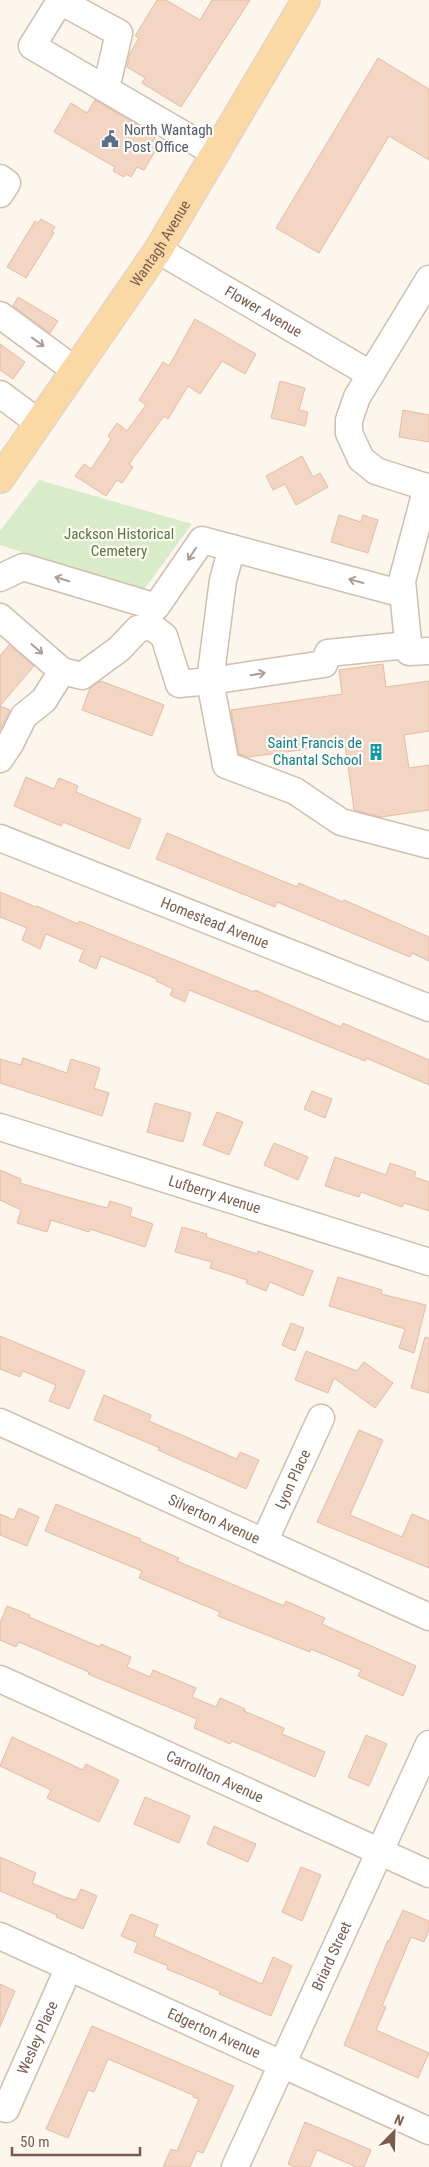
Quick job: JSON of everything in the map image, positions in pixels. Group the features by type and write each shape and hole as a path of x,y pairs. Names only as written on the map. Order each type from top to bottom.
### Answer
{"main road":[{"name":"Wantagh Avenue","path":"0,479 158,250 306,0"}],"street":[{"path":"106,89 215,154"},
{"path":"0,178 7,183 0,194"},
{"name":"Flower Avenue","path":"158,250 370,374"},
{"path":"0,617 62,671 82,676 119,649 138,629 151,626 164,636 179,684 324,664 328,653 419,648 402,587 428,488 376,471 361,459 349,433 349,420 357,397 370,374 429,279"},
{"path":"0,315 75,370"},
{"path":"0,394 39,423"},
{"path":"0,578 23,567 156,607 202,540 402,587"},
{"path":"232,548 223,580 210,681 226,765 296,791 341,822 429,845"},
{"path":"0,759 24,716 44,700 62,671"},
{"name":"Homestead Avenue","path":"0,838 429,1008"},
{"name":"Lufberry Avenue","path":"0,1127 429,1262"},
{"name":"Lyon Place","path":"264,1542 321,1418"},
{"name":"Silverton Avenue","path":"0,1422 429,1617"},
{"name":"Carrollton Avenue","path":"0,1679 429,1874"},
{"name":"Briard Street","path":"235,2167 429,1744"},
{"name":"Edgerton Avenue","path":"0,1936 429,2131"},
{"name":"Wesley Place","path":"6,2109 70,1968"}],"green space":[{"name":"Jackson Historical Cemetery","path":"39,480 192,524 143,591 0,545 0,531"}],"building":[{"path":"157,0 166,0 200,20 212,0 250,0 181,107 142,83 145,78 127,67 130,53 139,38 135,36"},
{"path":"378,58 429,89 429,160 389,136 319,253 276,228"},
{"name":"North Wantagh Post Office","path":"95,100 156,136 151,144 157,148 144,170 137,167 131,177 126,174 124,177 113,171 115,167 54,132 71,103 87,113"},
{"path":"41,219 55,227 52,232 54,233 26,278 7,267 35,221 38,223"},
{"path":"18,297 58,321 50,333 13,306"},
{"path":"195,319 256,354 245,374 222,361 200,394 188,386 168,419 164,416 129,464 133,467 122,483 117,480 106,496 75,476 84,464 91,469 111,439 108,436 117,423 127,431 146,405 139,400 163,362 169,366"},
{"path":"0,344 25,362 13,379 0,370"},
{"path":"280,381 305,388 299,410 308,412 305,426 271,418"},
{"path":"403,410 429,415 429,442 399,437"},
{"path":"302,456 313,477 320,473 328,487 296,505 285,484 273,490 266,476"},
{"path":"339,515 361,522 363,515 378,520 368,553 331,542"},
{"path":"9,645 34,666 0,706 0,656"},
{"name":"Saint Francis de Chantal School","path":"383,664 386,687 429,681 429,731 404,735 409,768 429,765 429,810 381,817 354,810 345,744 248,757 239,754 231,710 342,694 339,670"},
{"path":"101,681 164,705 152,736 82,710 90,688"},
{"path":"0,706 10,710 0,730"},
{"path":"26,777 54,789 59,778 78,786 76,792 141,819 129,849 63,822 61,826 14,806"},
{"path":"167,833 297,887 299,883 343,902 344,900 429,937 429,961 412,953 410,957 277,902 275,907 156,859"},
{"path":"0,892 78,924 79,921 254,992 255,990 341,1027 343,1023 429,1060 429,1085 366,1058 365,1061 189,990 185,1002 170,995 173,989 156,981 157,979 101,956 96,969 79,961 84,950 46,934 40,949 22,940 27,928 0,917"},
{"path":"23,1058 67,1073 71,1059 100,1068 94,1088 109,1093 102,1116 0,1083 0,1059 21,1065"},
{"path":"312,1091 332,1099 325,1118 304,1109"},
{"path":"155,1103 191,1113 183,1142 147,1132"},
{"path":"217,1112 243,1122 229,1155 203,1145"},
{"path":"274,1143 308,1157 298,1180 264,1165"},
{"path":"335,1157 386,1175 390,1163 416,1172 414,1177 429,1182 429,1211 404,1203 402,1207 361,1192 359,1197 325,1186"},
{"path":"0,1170 21,1179 20,1183 67,1197 107,1208 110,1201 132,1208 130,1216 153,1224 145,1247 90,1229 89,1232 51,1220 47,1232 17,1223 21,1210 0,1200"},
{"path":"182,1227 207,1234 206,1237 257,1254 258,1251 313,1271 303,1296 270,1282 266,1291 246,1283 247,1280 210,1268 212,1262 175,1252"},
{"path":"338,1277 382,1290 381,1294 426,1305 414,1353 399,1348 405,1329 329,1306"},
{"path":"291,1323 304,1328 295,1351 282,1345"},
{"path":"0,1336 85,1371 69,1409 49,1401 56,1385 23,1371 20,1377 0,1369"},
{"path":"425,1337 429,1338 429,1393 411,1388"},
{"path":"306,1351 357,1371 364,1362 393,1383 375,1408 334,1378 328,1393 295,1380"},
{"path":"104,1395 151,1415 149,1421 237,1459 240,1452 259,1460 246,1489 158,1450 160,1448 94,1420"},
{"path":"359,1430 383,1440 350,1515 402,1537 412,1514 429,1521 429,1568 317,1522"},
{"path":"56,1504 141,1539 140,1541 179,1558 177,1561 284,1606 286,1601 325,1618 322,1624 416,1666 403,1696 358,1676 361,1670 311,1649 310,1652 218,1616 220,1612 139,1578 142,1571 45,1531"},
{"path":"19,1508 39,1517 27,1546 0,1535 0,1514 14,1520"},
{"path":"7,1606 100,1647 101,1644 131,1657 127,1667 150,1677 153,1670 196,1688 192,1697 216,1707 220,1698 245,1709 244,1711 284,1728 282,1734 325,1752 315,1777 232,1741 230,1744 194,1728 197,1719 88,1674 89,1672 19,1642 16,1647 0,1640 0,1623"},
{"path":"366,1735 387,1744 369,1786 348,1777"},
{"path":"12,1737 83,1770 86,1764 119,1780 99,1822 47,1798 51,1790 0,1766"},
{"path":"145,1797 190,1816 179,1843 134,1824"},
{"path":"214,1826 256,1844 248,1862 207,1844"},
{"path":"0,1857 36,1873 32,1883 65,1897 76,1900 81,1889 97,1896 83,1929 56,1917 57,1915 0,1891"},
{"path":"301,1867 321,1875 302,1921 282,1912"},
{"path":"403,1910 429,1921 429,1930 424,1942 411,1937 382,2006 386,2007 376,2030 429,2053 418,2078 344,2045 388,1940"},
{"path":"131,1914 158,1925 154,1936 262,1984 273,1957 292,1966 271,2016 219,1994 220,1991 167,1969 168,1966 134,1952 138,1943 121,1936"},
{"path":"0,1984 15,1991 0,2027"},
{"path":"92,2026 234,2086 203,2153 197,2151 190,2167 163,2167 171,2149 177,2151 199,2099 108,2059 94,2092 88,2090 68,2138 46,2129"},
{"path":"305,2122 371,2150 364,2167 356,2167 317,2150 310,2167 295,2167 288,2164"}],"place":[{"name":"North Wantagh Post Office","path":"110,139"},
{"name":"Saint Francis de Chantal School","path":"376,752"}]}
